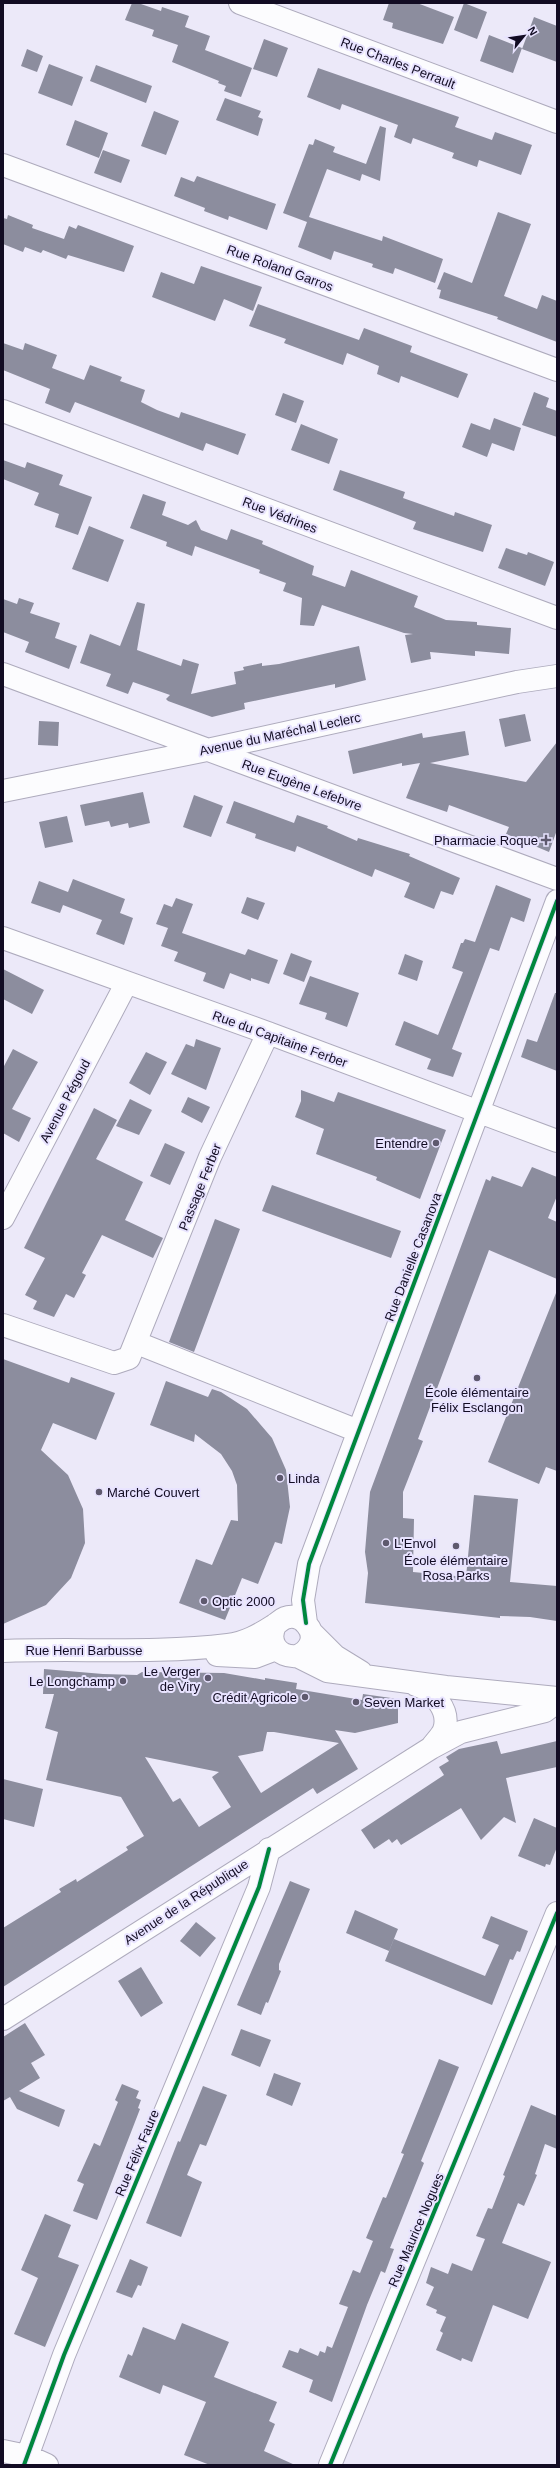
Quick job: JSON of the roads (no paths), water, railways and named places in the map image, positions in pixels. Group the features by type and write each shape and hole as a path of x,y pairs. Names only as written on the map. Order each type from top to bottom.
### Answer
{"street":[{"name":"Rue Charles Perrault","path":"240,3 557,122"},
{"name":"Rue Roland Garros","path":"3,165 557,370"},
{"name":"Rue Védrines","path":"3,411 557,618"},
{"name":"Rue Eugène Lefebvre","path":"3,674 557,879"},
{"name":"Avenue du Maréchal Leclerc","path":"3,791 207,750 518,682 557,676"},
{"name":"Rue Danielle Casanova","path":"309,1628 303,1600 309,1564 479,1113 557,901"},
{"name":"Rue du Capitaine Ferber","path":"3,938 126,984 268,1033 557,1141"},
{"name":"Avenue Pégoud","path":"3,1218 126,984"},
{"name":"Passage Ferber","path":"137,1342 210,1158 268,1033"},
{"path":"3,1325 114,1363 129,1358 137,1342 358,1431"},
{"name":"Rue Danielle Casanova","path":"279,1622 296,1583 309,1564"},
{"path":"371,1677 343,1662 309,1628 291,1617 279,1622 272,1638 276,1650 286,1656 297,1656 327,1671 371,1677 408,1682 557,1698"},
{"name":"Rue Henri Barbusse","path":"3,1650 166,1650 235,1644 248,1640 279,1622"},
{"path":"297,1656 307,1650 310,1645 309,1628"},
{"name":"Rue Henri Barbusse","path":"166,1650 193,1655 241,1658 255,1657 276,1650"},
{"path":"408,1682 425,1688 434,1695 442,1706 445,1717 445,1729 431,1748"},
{"name":"Avenue de la République","path":"3,2019 269,1849 431,1748 461,1732 545,1711 557,1702"},
{"name":"Rue Félix Faure","path":"26,2460 64,2355 259,1887 269,1849"},
{"name":"Rue Maurice Nogues","path":"330,2465 557,1913"},
{"path":"3,2451 26,2460 47,2465"}],"place":[{"name":"Pharmacie Roque","path":"546,840"},
{"name":"Entendre","path":"436,1143"},
{"name":"École élémentaire Félix Esclangon","path":"477,1378"},
{"name":"Linda","path":"280,1478"},
{"name":"Marché Couvert","path":"99,1492"},
{"name":"L'Envol","path":"386,1543"},
{"name":"École élémentaire Rosa Parks","path":"456,1546"},
{"name":"Optic 2000","path":"204,1601"},
{"name":"Le Verger de Viry","path":"208,1678"},
{"name":"Le Longchamp","path":"123,1681"},
{"name":"Crédit Agricole","path":"305,1697"},
{"name":"Seven Market","path":"356,1702"}]}
